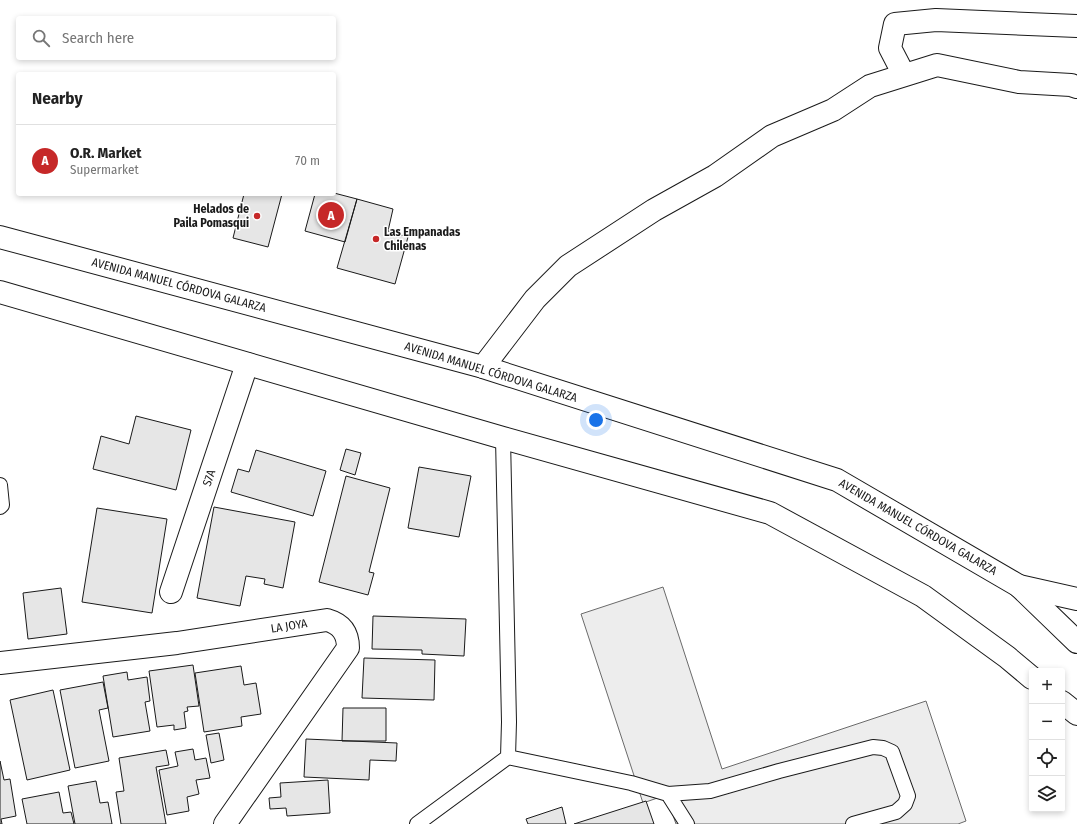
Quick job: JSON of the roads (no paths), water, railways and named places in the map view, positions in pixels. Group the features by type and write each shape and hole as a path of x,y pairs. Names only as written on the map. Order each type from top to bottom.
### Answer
{"main road":[{"path":"904,75 890,48 895,24 936,20 1077,26"},
{"path":"483,367 535,299 568,266 654,210 715,176 772,136 833,110 870,86 937,64 1019,82 1071,85 1077,87"},
{"name":"AVENIDA MANUEL CÓRDOVA GALARZA","path":"0,237 483,367 837,480 1019,586 1077,642"},
{"path":"0,292 503,438 770,513 923,596 1007,657 1029,675"},
{"name":"S7A","path":"171,592 247,364"},
{"path":"1019,586 1077,599"},
{"name":"LA JOYA","path":"0,663 177,643 327,620 342,627 347,637 348,648 225,824"},
{"path":"1064,704 1077,714"}],"lane":[{"path":"503,438 509,722 508,757"},
{"path":"0,485 2,505 0,507"},
{"path":"417,824 508,757 631,783 668,794 710,791 779,771 873,747 883,748 892,752 908,796 905,804 896,812 853,824"},
{"path":"668,794 687,824"}],"place":[{"name":"O.R. Market","path":"331,215"},
{"name":"Helados de Paila Pomasqui","path":"257,216"},
{"name":"Las Empanadas Chilenas","path":"376,239"}]}
